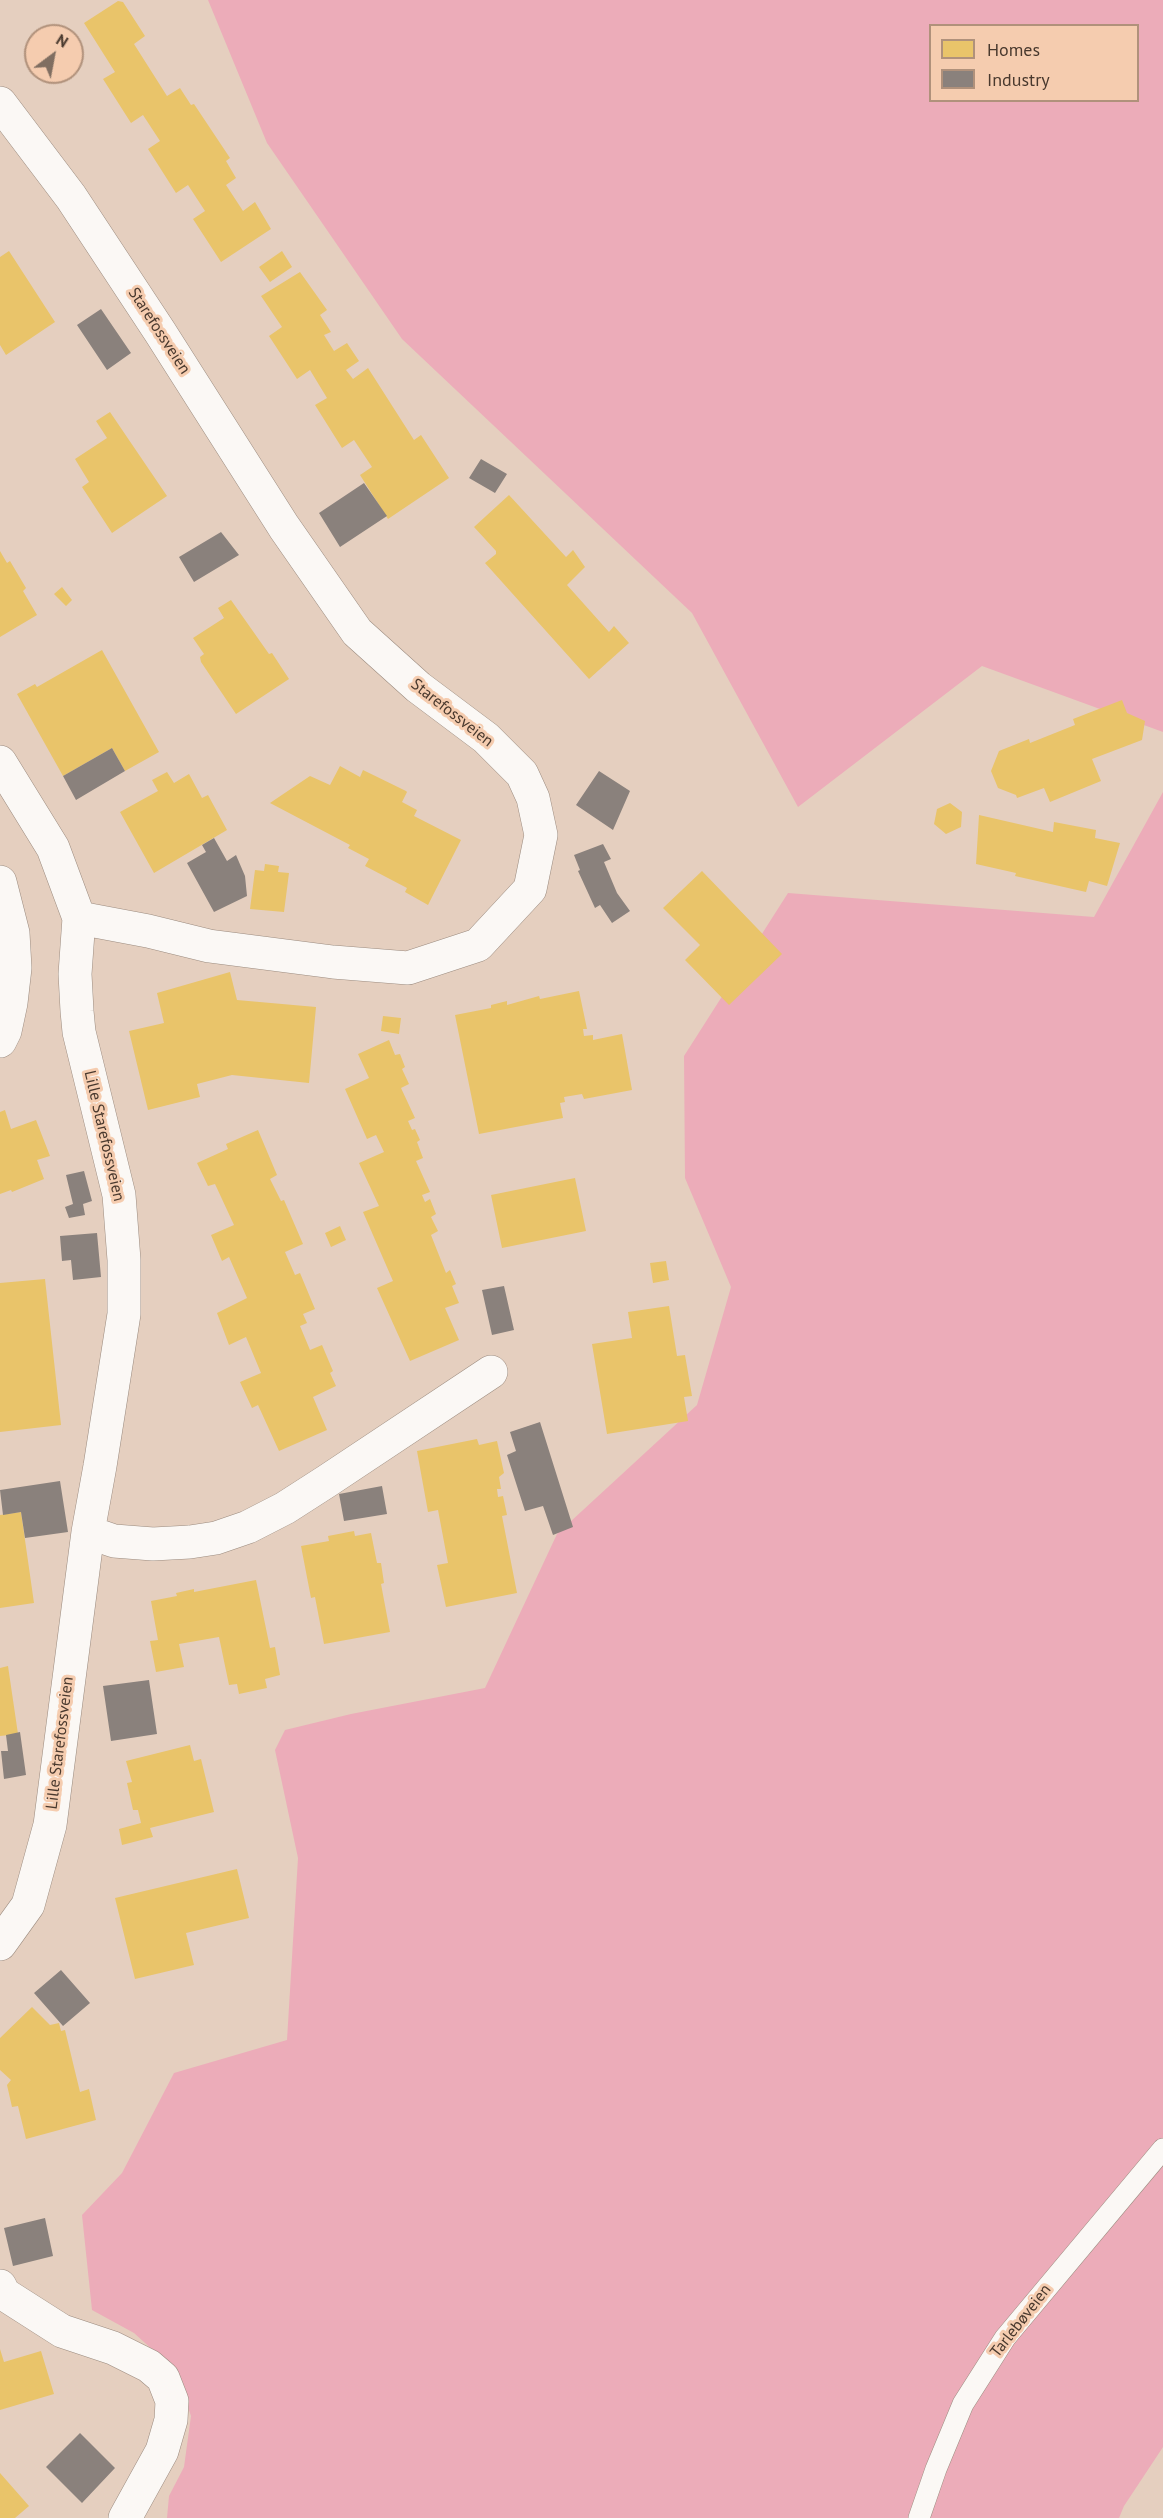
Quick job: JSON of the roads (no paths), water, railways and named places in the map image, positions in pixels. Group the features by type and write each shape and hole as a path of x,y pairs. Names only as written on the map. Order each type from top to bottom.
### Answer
{"street":[{"name":"Starefossveien","path":"0,103 71,197 284,527 357,632 418,687 486,738 522,774 533,798 541,835 530,889 478,945 408,968 333,962 209,946 148,931 79,918"},
{"path":"0,762 53,848 79,918"},
{"path":"0,882 13,933 15,968 5,1031 0,1041"},
{"name":"Lille Starefossveien","path":"0,1944 28,1905 50,1825 88,1532 124,1314 124,1260 119,1195 78,1021 75,992 79,918"},
{"path":"88,1532 114,1541 153,1544 199,1541 248,1527 285,1508 491,1372"},
{"path":"0,2286 4,2294 62,2331 113,2348 149,2366 163,2378 172,2401 171,2420 162,2451 125,2518"}],"lane":[{"name":"Tarlebøveien","path":"919,2518 963,2404 1005,2338 1163,2149"}]}
